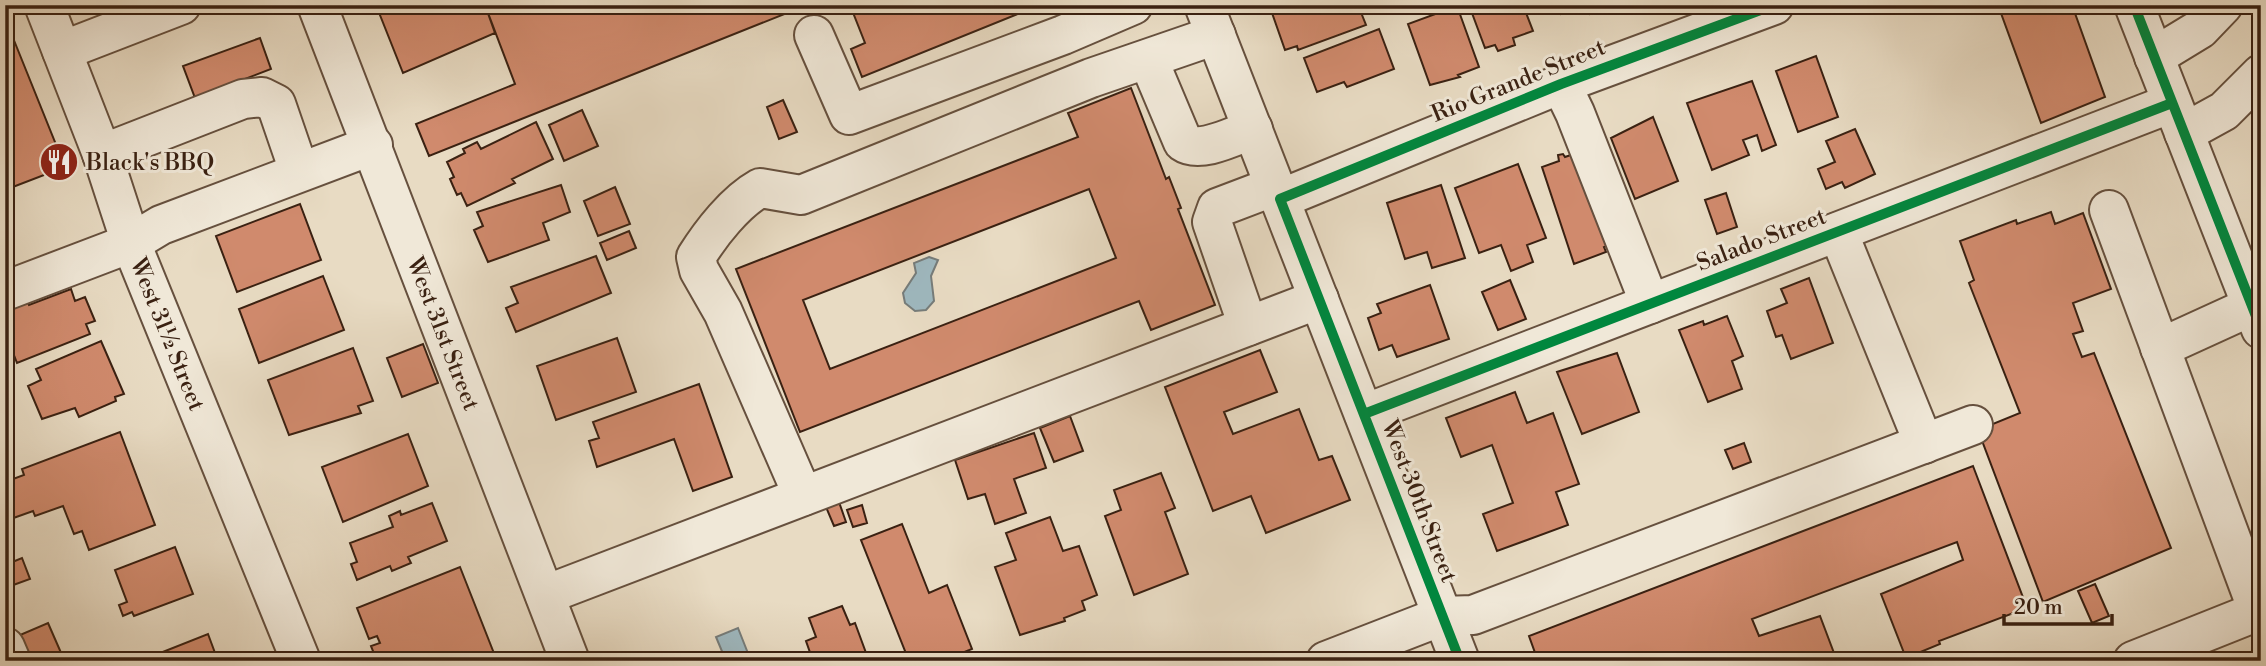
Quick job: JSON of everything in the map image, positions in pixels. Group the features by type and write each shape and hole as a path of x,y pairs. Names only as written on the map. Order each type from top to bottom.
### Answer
{"street":[{"name":"West 31½ Street","path":"44,5 102,154 131,243 300,661"},
{"path":"62,51 181,5"},
{"name":"West 31st Street","path":"317,5 570,661"},
{"path":"814,35 849,115 1063,35 1133,5"},
{"name":"Rio Grande Street","path":"1248,326 1212,222 1217,208 1278,193 1561,84 1688,20 1774,5"},
{"path":"2134,5 2256,317 2160,348"},
{"path":"2154,57 2200,29 2223,5"},
{"path":"803,496 723,312 699,270 696,257 703,246 748,195 760,188 801,195 1091,78 1148,59 1210,20"},
{"name":"West 30th Street","path":"1210,20 1460,661"},
{"path":"1148,59 1183,142 1190,147 1253,130"},
{"name":"Salado Street","path":"1364,414 1838,232 2178,118 2224,111 2261,74"},
{"path":"1561,84 1575,113 1650,304"},
{"path":"102,154 243,99 262,97 276,104 299,171"},
{"path":"5,292 131,243 161,225 373,145"},
{"path":"2109,210 2259,611 2133,661"},
{"path":"1838,232 1924,444"},
{"path":"545,595 1319,299"},
{"path":"1325,661 1442,616 1473,615 1973,425"},
{"path":"5,647 10,661"}],"water":[{"path":"929,257 938,260 931,276 934,301 926,310 915,311 905,303 903,293 916,273 914,263"},
{"path":"738,628 751,661 726,661 716,637"}],"building":[{"path":"376,5 485,5 495,33 403,73"},
{"path":"485,5 807,5 429,156 416,124 515,84"},
{"path":"863,5 1040,5 862,77 851,49 865,43 852,10"},
{"path":"1282,5 1358,5 1366,25 1298,50 1297,46 1285,50 1271,10"},
{"path":"1469,5 1523,5 1533,31 1513,38 1515,45 1498,51 1495,45 1485,48"},
{"path":"1549,5 1584,5 1561,14 1559,9 1551,12"},
{"path":"1588,5 1603,5 1604,9 1590,14"},
{"path":"1998,5 2072,5 2105,97 2041,123"},
{"path":"1457,6 1479,67 1458,75 1460,77 1430,85 1408,24"},
{"path":"5,18 65,167 5,190"},
{"path":"1379,29 1394,69 1347,87 1344,82 1317,92 1304,58"},
{"path":"260,38 271,69 195,98 183,66"},
{"path":"1816,56 1838,117 1798,132 1776,71"},
{"path":"1752,81 1776,145 1762,151 1757,135 1743,140 1749,155 1712,170 1687,103"},
{"path":"1131,88 1166,179 1169,177 1181,208 1178,209 1215,305 1151,330 1139,301 800,432 736,269 1078,137 1068,113","holes":["1089,189 1116,258 830,369 803,300"]},
{"path":"783,100 797,132 779,139 767,107"},
{"path":"582,110 598,146 564,161 549,125"},
{"path":"1653,117 1678,181 1635,199 1611,138"},
{"path":"536,122 553,159 512,179 515,183 467,206 461,193 457,195 450,179 454,177 447,162 465,153 463,149 477,142 481,149"},
{"path":"1855,129 1875,174 1845,188 1842,182 1826,189 1818,169 1835,162 1826,141"},
{"path":"1588,149 1621,241 1604,247 1606,252 1574,264 1542,167 1559,161 1558,155 1563,154 1565,157"},
{"path":"1518,164 1546,238 1527,245 1533,262 1511,271 1501,245 1479,253 1455,188"},
{"path":"561,185 570,212 543,223 549,240 488,262 474,230 483,226 477,212"},
{"path":"1441,185 1465,258 1432,268 1427,252 1405,259 1387,203"},
{"path":"615,187 630,224 598,236 584,201"},
{"path":"1726,193 1737,227 1717,234 1705,200"},
{"path":"300,204 321,260 237,292 216,236"},
{"path":"2051,212 2055,224 2083,213 2111,289 2073,303 2083,331 2073,334 2082,357 2094,353 2171,548 2043,602 1978,430 2020,413 1969,283 1974,280 1960,241 2016,220 2017,224"},
{"path":"629,231 636,248 607,260 600,243"},
{"path":"596,256 611,293 516,332 506,308 518,303 511,287"},
{"path":"323,276 344,330 259,363 239,309"},
{"path":"1809,278 1833,343 1791,359 1782,335 1776,337 1767,311 1787,303 1781,289"},
{"path":"1510,280 1526,319 1498,330 1482,292"},
{"path":"1430,285 1449,339 1397,357 1392,345 1379,350 1368,318 1381,313 1377,304"},
{"path":"71,289 75,301 85,297 95,321 86,324 90,334 17,363 12,350 5,353 5,324 11,322 6,309 27,300 29,305"},
{"path":"1727,316 1743,356 1732,361 1742,389 1708,402 1679,330 1703,321 1704,325"},
{"path":"617,338 636,392 556,420 537,366"},
{"path":"101,341 124,394 115,397 116,401 79,417 75,408 42,419 28,386 41,380 36,369"},
{"path":"423,344 438,383 402,397 387,358"},
{"path":"353,348 373,401 358,406 361,413 289,435 268,380"},
{"path":"1260,350 1277,392 1224,412 1233,434 1299,409 1319,460 1332,456 1350,500 1266,533 1251,496 1213,511 1165,387"},
{"path":"1617,353 1639,412 1582,434 1557,372"},
{"path":"699,384 732,477 693,491 674,439 597,467 589,441 599,438 593,422"},
{"path":"1515,392 1527,423 1553,413 1579,484 1556,492 1568,525 1497,551 1483,514 1513,503 1492,445 1461,457 1446,418"},
{"path":"1070,416 1083,451 1054,462 1040,428"},
{"path":"120,432 155,525 89,550 82,531 74,534 63,506 35,516 33,511 5,521 5,482 24,475 22,469"},
{"path":"1034,433 1046,468 1014,479 1026,513 995,524 985,494 968,499 955,460"},
{"path":"408,434 428,486 343,522 322,467"},
{"path":"1744,443 1751,462 1733,469 1725,450"},
{"path":"1973,466 2027,608 1939,641 1940,644 1906,658 1881,594 1963,560 1957,542 1752,619 1759,636 1820,616 1837,661 1538,661 1529,636"},
{"path":"1161,473 1175,508 1165,512 1188,574 1134,595 1105,516 1121,510 1114,490"},
{"path":"839,502 846,522 834,526 826,507"},
{"path":"432,503 447,541 408,557 411,563 392,571 390,566 357,580 351,564 357,562 350,543 393,527 389,516 400,511 401,515"},
{"path":"862,505 867,523 853,527 847,510"},
{"path":"1050,517 1063,551 1079,546 1097,595 1082,601 1085,610 1064,618 1065,621 1020,635 995,567 1016,560 1006,533"},
{"path":"902,524 929,593 947,585 972,649 942,661 909,661 861,540"},
{"path":"175,547 193,594 134,616 132,612 123,616 119,605 127,602 115,570"},
{"path":"22,558 30,579 5,588 5,565"},
{"path":"460,567 497,661 377,661 371,646 380,643 377,636 369,639 357,608"},
{"path":"2095,584 2109,616 2092,623 2078,591"},
{"path":"842,606 850,625 855,623 869,661 813,661 806,641 816,637 809,618"},
{"path":"48,623 62,655 48,661 31,661 20,635"},
{"path":"208,634 218,661 140,661"}],"cycle path":[{"path":"1460,661 1280,199 1561,84 1774,5"},
{"path":"2134,5 2261,329"},
{"path":"1364,414 2172,103"}],"place":[{"name":"Black's BBQ","path":"59,162"}]}
